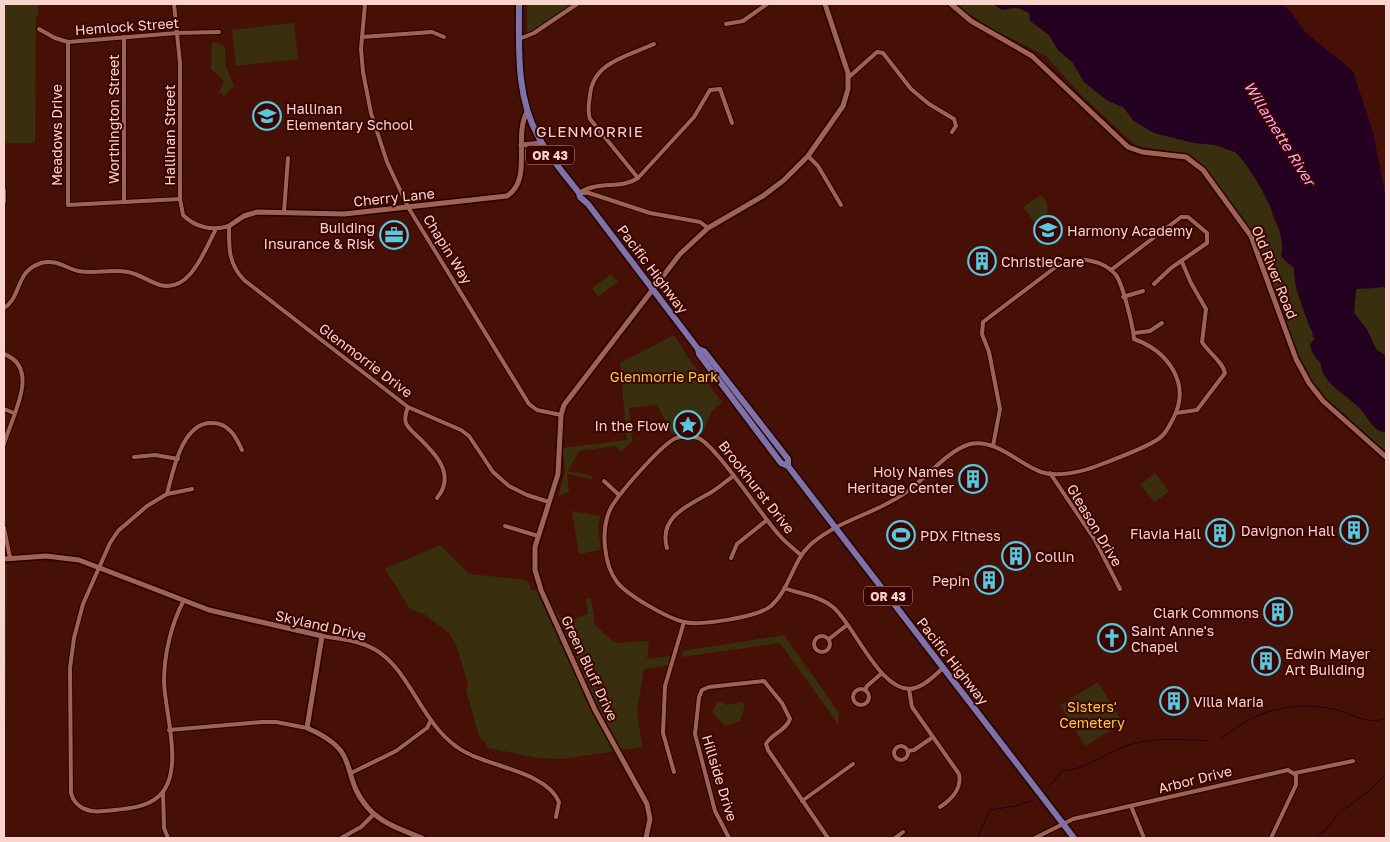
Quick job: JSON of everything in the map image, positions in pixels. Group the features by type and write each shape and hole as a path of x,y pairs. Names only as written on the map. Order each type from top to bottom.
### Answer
{"main road":[{"name":"Pacific Highway","path":"519,4 521,82 527,112 542,143 579,193 584,194 588,204 698,349 699,354 743,414 781,463 788,466 1062,823"},
{"name":"OR 43","path":"1062,823 1074,838"}],"street":[{"name":"Hallinan Street","path":"174,4 182,127 181,210 187,219 215,230"},
{"name":"Chapin Way","path":"364,4 362,37 363,72 371,114 387,162 408,207 528,404 537,410 561,415"},
{"path":"519,39 534,34 577,4"},
{"path":"759,4 761,8"},
{"path":"726,24 743,21 767,4"},
{"path":"549,502 559,468 561,415 567,400 680,254 708,228 770,191 808,156 843,106 849,77 825,4"},
{"name":"Old River Road","path":"951,4 971,21 1032,56 1128,147 1142,152 1181,156 1198,165 1235,212 1251,236 1296,359 1312,388 1323,401 1386,457"},
{"name":"Hemlock Street","path":"39,29 54,38 68,42 177,33 219,32"},
{"path":"362,37 432,32 444,38"},
{"name":"Worthington Street","path":"124,37 124,202"},
{"name":"Meadows Drive","path":"68,42 68,205 180,199"},
{"path":"638,178 590,118 588,106 592,84 603,67 654,44"},
{"path":"849,77 877,52 883,53 911,89 929,104 954,119 956,126 952,132"},
{"path":"579,193 589,186 626,184 638,178 694,117 710,90 720,89 732,123"},
{"name":"Cherry Lane","path":"229,226 251,214 284,212 331,214 506,196 518,184 524,118 527,112"},
{"path":"521,145 542,143"},
{"path":"808,156 818,166 841,205"},
{"path":"284,212 288,158"},
{"path":"4,190 4,202"},
{"path":"579,193 590,193 650,213 700,222 708,228"},
{"path":"1111,270 1185,216 1198,224 1207,233 1208,238 1203,248 1172,268 1154,284"},
{"path":"4,308 12,301 18,283 29,269 46,262 58,262 82,271 128,272 160,285 175,285 190,273 215,230 229,226"},
{"name":"Glenmorrie Drive","path":"229,226 230,258 234,269 244,280 408,407 461,430 469,436 501,480 518,491 549,502"},
{"path":"674,772 663,733 664,686 684,622 707,621 761,612 773,604 784,588 801,555 818,539 854,517 884,506 905,494 948,456 963,447 978,443 993,446 1041,471 1050,473 1087,470 1147,446 1168,429 1176,413 1179,390 1177,376 1169,361 1160,352 1134,339 1119,279 1111,270 1090,261 1069,260 1057,266 983,322 982,334 989,352 1000,409 993,446"},
{"path":"1176,413 1197,410 1225,373 1223,366 1202,342 1206,309 1191,283 1182,262"},
{"path":"1124,297 1143,291"},
{"path":"1134,333 1150,331 1162,324"},
{"path":"4,354 16,362 23,378 22,389 4,444"},
{"path":"408,407 405,418 409,428 439,459 444,469 445,483 437,498"},
{"path":"4,409 14,413"},
{"path":"167,494 178,459 194,430 209,423 221,425 229,429 242,450"},
{"name":"Brookhurst Drive","path":"684,622 629,594 614,579 610,569 604,530 609,510 619,495 668,443 680,437 694,437 708,444 781,538 801,555"},
{"path":"134,457 155,455 178,459"},
{"name":"Gleason Drive","path":"1050,473 1095,540 1120,589"},
{"path":"667,548 665,534 675,515 682,508 711,492 732,477"},
{"path":"604,481 619,495"},
{"path":"184,600 175,619 165,664 165,693 172,768 170,781 163,792 153,801 139,806 101,812 83,808 74,801 71,793 71,658 80,615 99,566 118,531 147,506 167,494 192,489"},
{"name":"Green Bluff Drive","path":"549,502 538,536 535,565 539,585 595,710 647,804 650,823 646,838"},
{"path":"731,558 737,544 767,520"},
{"path":"505,526 538,536"},
{"path":"4,528 7,559"},
{"name":"Skyland Drive","path":"7,559 62,556 99,566 221,613 359,643 381,654 403,678 430,722 448,740 468,754 548,787 559,802 556,817"},
{"path":"784,588 828,603 836,610 882,673 897,685 910,689 927,682 943,668"},
{"path":"829,639 847,625"},
{"path":"308,728 322,636"},
{"path":"823,636 829,639 830,645 827,650 821,652 816,649 814,643 816,638 823,636"},
{"path":"865,690 882,673"},
{"name":"Hillside Drive","path":"729,838 715,811 695,734 700,693 709,687 756,680 767,683 787,711 790,719 786,726 766,744 778,766 802,801"},
{"path":"910,689 912,707 958,769 960,778 956,792 940,807"},
{"path":"859,690 865,690 868,694 868,700 863,705 858,704 854,699 854,693 859,690"},
{"path":"169,730 262,722 276,722 308,728 328,738 341,749 352,773 358,795 374,814 393,826 422,838"},
{"path":"352,773 396,752 427,728 430,722"},
{"path":"908,752 933,737"},
{"name":"Arbor Drive","path":"1035,838 1062,823 1279,770 1288,770 1295,773 1353,761"},
{"path":"828,838 802,801 853,764"},
{"path":"1271,838 1296,785 1295,773"},
{"path":"163,792 164,828 168,838"},
{"path":"1131,806 1144,838"},
{"path":"341,838 361,827 374,814"},
{"path":"895,838 903,832"}],"green space":[{"path":"4,4 38,4 38,16 36,16 35,143 4,143"},
{"path":"527,4 573,4 527,36"},
{"path":"954,4 993,4 1002,10 1016,8 1029,13 1031,21 1049,35 1058,50 1073,63 1084,82 1107,100 1123,107 1134,121 1154,133 1194,143 1215,145 1235,152 1245,162 1271,207 1273,218 1283,241 1284,246 1281,255 1294,268 1296,289 1315,338 1315,341 1311,343 1313,352 1321,363 1326,377 1359,408 1377,429 1386,433 1386,453 1316,390 1299,361 1251,233 1199,163 1184,154 1136,146 1081,95 1046,56 992,29"},
{"path":"294,23 298,59 236,66 232,30"},
{"path":"215,42 225,47 226,67 234,86 224,96 219,92 224,81 211,69 212,43"},
{"path":"1041,195 1047,202 1048,212 1036,224 1023,207"},
{"path":"611,274 618,282 598,297 592,288"},
{"path":"1360,287 1367,289 1384,287 1386,289 1386,356 1376,349 1366,328 1354,313 1356,290"},
{"name":"Glenmorrie Park","path":"674,335 691,362 722,402 712,411 702,434 689,431 672,434 657,405 629,408 632,441 622,452 615,446 579,451 568,471 593,476 592,479 567,474 569,492 558,496 565,472 563,448 627,440 620,363"},
{"path":"1155,473 1169,491 1155,502 1140,485"},
{"path":"572,511 600,516 598,528 601,550 579,554"},
{"path":"440,545 469,574 527,580 532,591 543,588 564,623 588,614 586,599 591,598 595,625 615,643 649,641 647,659 670,656 669,665 644,669 637,711 642,747 563,759 538,758 489,748 479,736 466,690 468,684 457,647 449,633 424,614 410,609 385,569"},
{"path":"7,564 4,838 4,565"},
{"path":"784,635 839,713 838,724 780,643 682,657 683,651"},
{"name":"Sisters' Cemetery","path":"1098,682 1123,723 1085,746 1060,705"},
{"path":"718,701 727,705 741,702 745,705 740,721 725,726 712,712"}],"water":[{"name":"Willamette River","path":"993,4 1282,4 1291,12 1305,32 1353,71 1373,132 1386,199 1386,289 1384,287 1356,289 1354,313 1366,328 1376,349 1386,356 1386,433 1377,429 1360,408 1332,385 1324,374 1320,362 1314,356 1310,345 1315,338 1312,336 1313,333 1300,301 1294,268 1281,256 1280,234 1270,205 1240,157 1235,152 1215,145 1194,143 1154,133 1134,121 1123,107 1108,101 1084,82 1073,63 1058,50 1049,35 1030,21 1029,13 1017,7 1002,10"}],"waterway":[{"path":"1221,739 1247,721 1274,710 1288,707 1302,706 1334,709 1372,721 1386,718"},
{"path":"1048,788 1062,771 1086,765 1123,747 1165,740 1208,741"},
{"path":"1314,838 1327,829 1338,814 1370,790 1386,774"},
{"path":"977,838 990,810 1015,806 1034,800"}],"place":[{"name":"Hallinan Elementary School","path":"267,116"},
{"name":"Harmony Academy","path":"1048,230"},
{"name":"Building Insurance & Risk","path":"394,235"},
{"name":"ChristieCare","path":"982,261"},
{"name":"In the Flow","path":"688,425"},
{"name":"Holy Names Heritage Center","path":"973,479"},
{"name":"Davignon Hall","path":"1354,530"},
{"name":"Flavia Hall","path":"1220,533"},
{"name":"PDX Fitness","path":"901,535"},
{"name":"Collin","path":"1016,556"},
{"name":"Pepin","path":"989,580"},
{"name":"Clark Commons","path":"1278,612"},
{"name":"Saint Anne's Chapel","path":"1112,638"},
{"name":"Edwin Mayer Art Building","path":"1266,661"},
{"name":"Villa Maria","path":"1174,701"}],"district":[{"name":"GLENMORRIE","path":"590,131"}]}
